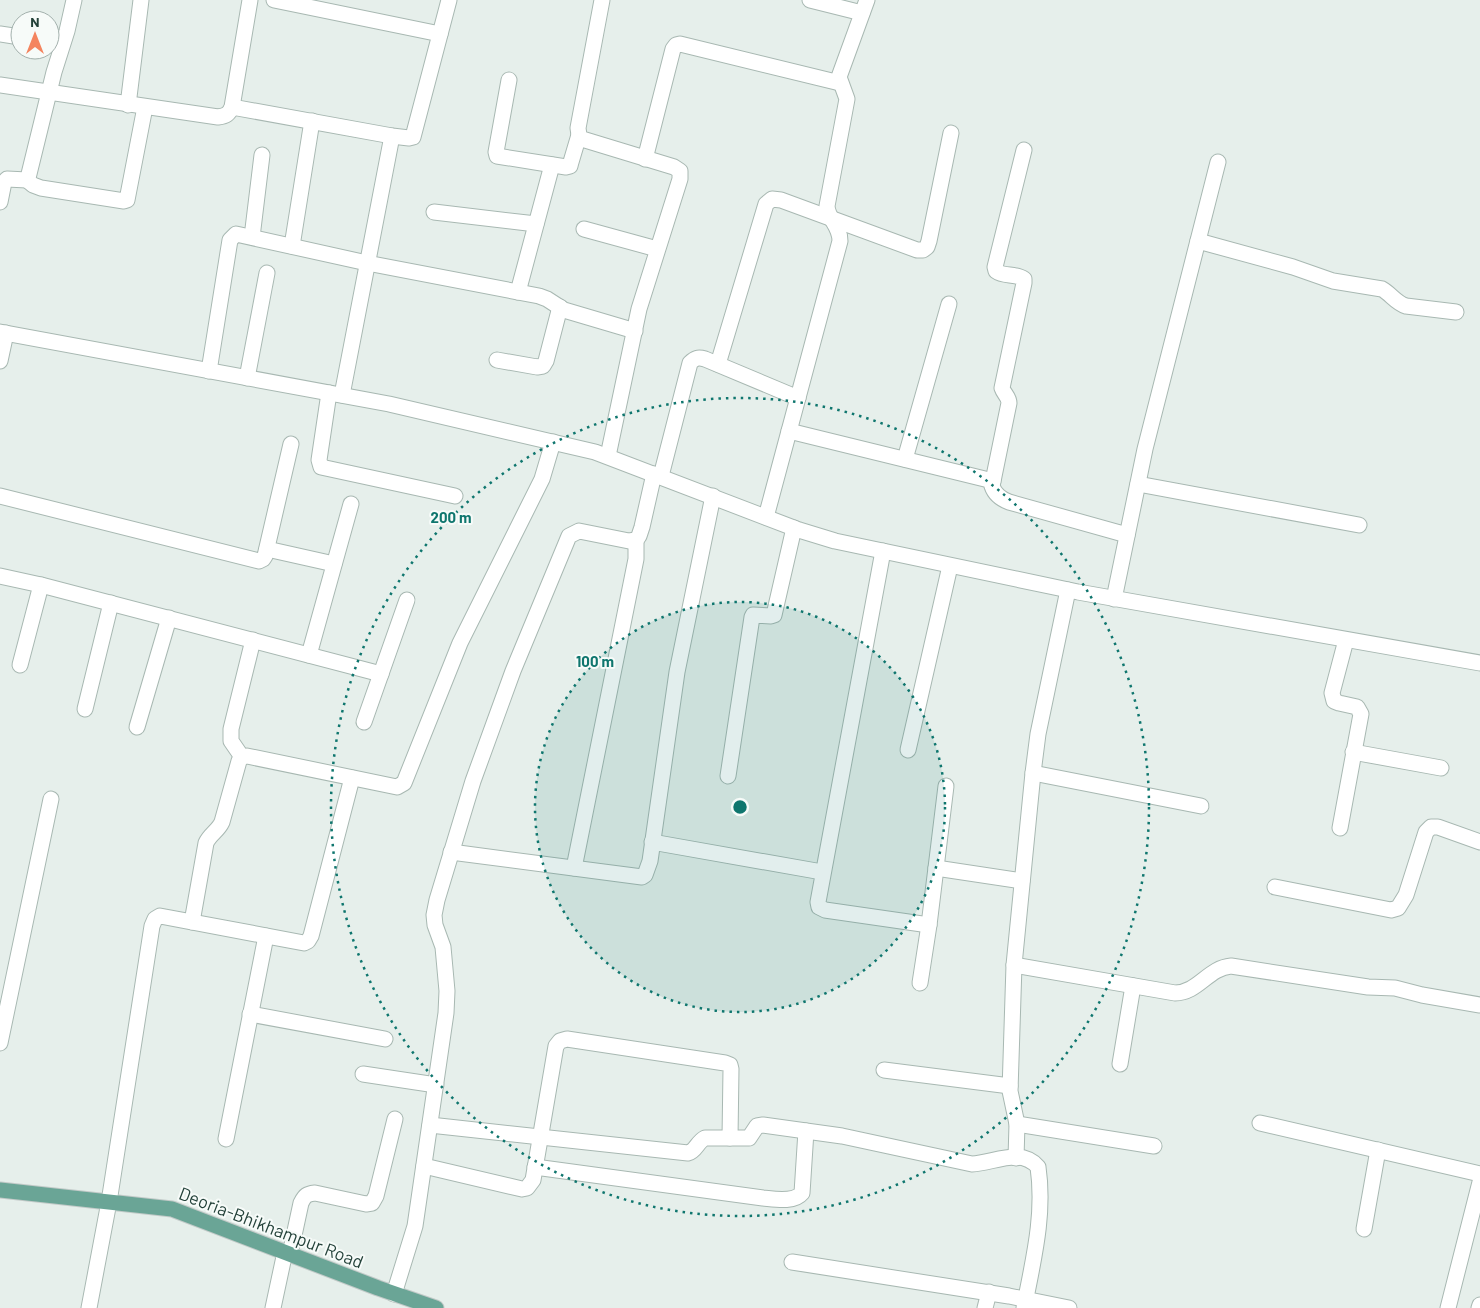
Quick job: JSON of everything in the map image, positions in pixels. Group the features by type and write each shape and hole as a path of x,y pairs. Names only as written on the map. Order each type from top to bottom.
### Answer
{"main road":[{"name":"Deoria-Bhikhampur Road","path":"0,1190 172,1208 394,1294 436,1308"}],"street":[{"path":"60,35 74,0"},
{"path":"128,104 141,0"},
{"path":"0,85 145,107 218,117 225,116 232,107 250,0"},
{"path":"274,0 440,34"},
{"path":"232,107 409,138 415,133 449,0"},
{"path":"602,0 578,128 579,135 582,140 680,170 680,179 640,309 608,456"},
{"path":"766,517 840,241 840,233 827,213 826,206 846,99 846,94 840,82 841,70 864,6 810,0"},
{"path":"645,159 672,49 676,45 680,44 840,82"},
{"path":"27,180 49,92 54,60"},
{"path":"509,80 496,152 498,156 566,167 570,166 579,135"},
{"path":"0,202 4,182 8,179 27,180 41,188 127,200 145,107"},
{"path":"292,246 312,121"},
{"path":"718,364 766,204 772,199 781,200 917,250 923,250 929,241 951,133"},
{"path":"392,136 367,263 319,460 321,467 455,496"},
{"path":"1024,150 996,267 996,271 999,274 1020,277 1024,279 1024,283 1002,388 1009,399 1009,403 992,486 994,492 1001,499 1009,502 1127,535"},
{"path":"252,237 262,155"},
{"path":"1114,599 1138,484 1218,162"},
{"path":"518,292 552,165"},
{"path":"434,212 536,224"},
{"path":"584,229 657,249"},
{"path":"209,371 230,240 236,234 367,263 547,299 573,313 635,331"},
{"path":"1198,241 1293,267 1333,281 1382,289 1388,292 1400,304 1406,306 1456,312"},
{"path":"247,378 267,273"},
{"path":"905,459 949,304"},
{"path":"497,360 537,367 543,366 546,362 560,307"},
{"path":"0,361 3,333 399,406 608,456 794,528 835,541 1114,599 1480,663"},
{"path":"574,868 636,559 636,540 639,536 658,475 690,363 699,357 798,398"},
{"path":"789,431 993,481"},
{"path":"192,922 206,843 209,836 218,830 222,822 239,761 242,757 247,756 397,787 404,783 460,643 542,479 553,442"},
{"path":"0,496 259,561 263,559 267,549 292,444"},
{"path":"1138,484 1359,525"},
{"path":"451,852 642,877 648,870 677,672 713,496"},
{"path":"309,655 351,504"},
{"path":"728,776 752,618 753,615 774,615 794,528"},
{"path":"394,1294 415,1226 446,1013 447,991 443,947 435,925 434,915 473,781 513,671 569,536 579,531 629,541 636,540"},
{"path":"267,549 334,564"},
{"path":"884,552 822,872 818,902 819,906 825,910 929,925"},
{"path":"908,750 950,566"},
{"path":"0,576 111,603 381,674"},
{"path":"20,665 41,585"},
{"path":"1016,1158 1017,1124 1011,1102 1010,1086 1014,965 1038,734 1068,590"},
{"path":"364,722 407,600"},
{"path":"85,709 111,603"},
{"path":"137,727 169,618"},
{"path":"242,757 231,741 231,730 253,640"},
{"path":"1340,828 1361,714 1357,708 1334,701 1332,693 1346,640"},
{"path":"1354,752 1441,768"},
{"path":"1033,773 1201,806"},
{"path":"89,1308 110,1202 152,926 155,919 160,916 304,944 308,942 312,936 352,778"},
{"path":"920,983 946,786"},
{"path":"0,1043 51,799"},
{"path":"1275,887 1391,910 1398,908 1406,895 1426,832 1431,827 1438,827 1480,842"},
{"path":"652,842 822,872"},
{"path":"936,868 1022,881"},
{"path":"226,1139 266,936"},
{"path":"1014,965 1183,993 1190,991 1216,970 1231,966 1368,988 1394,988 1480,1005"},
{"path":"1120,1064 1132,986"},
{"path":"250,1014 385,1039"},
{"path":"424,1166 522,1189 527,1188 530,1185 535,1167 556,1046 560,1041 567,1039 725,1062 730,1065 732,1069 730,1138"},
{"path":"884,1070 1010,1086"},
{"path":"364,1074 436,1085"},
{"path":"273,1308 304,1197 315,1193 366,1204 372,1203 376,1196 396,1119"},
{"path":"1260,1123 1480,1174"},
{"path":"1017,1124 1154,1146"},
{"path":"430,1125 688,1152 692,1152 700,1140 704,1138 749,1138 757,1126 763,1125 842,1136 972,1164 981,1164 1003,1157 1026,1158 1038,1167 1040,1184 1038,1234 1025,1304"},
{"path":"535,1167 771,1199 793,1199 799,1197 802,1193 806,1130"},
{"path":"1364,1229 1378,1150"},
{"path":"1448,1308 1480,1182"},
{"path":"792,1262 988,1292 1025,1304 1069,1308"},
{"path":"985,1308 988,1292"}]}
